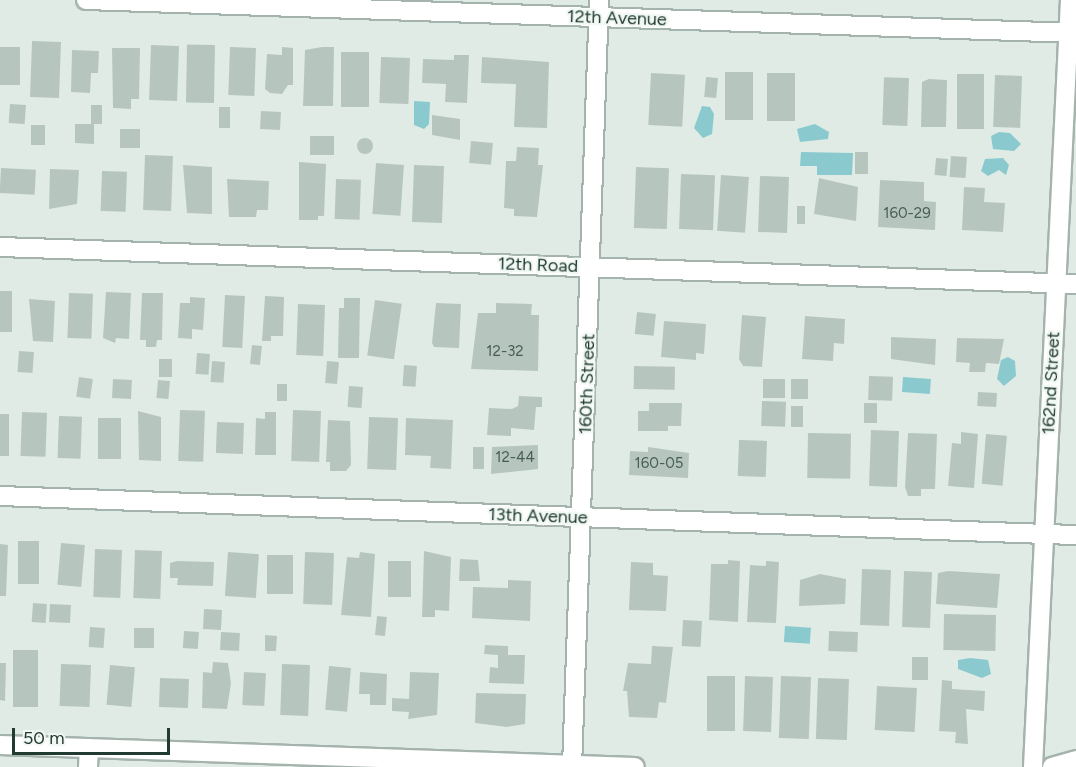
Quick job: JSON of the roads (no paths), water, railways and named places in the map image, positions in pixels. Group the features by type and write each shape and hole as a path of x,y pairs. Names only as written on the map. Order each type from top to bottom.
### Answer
{"street":[{"name":"12th Avenue","path":"87,0 599,9 1072,33"},
{"name":"162nd Street","path":"1033,767 1056,283 1072,33 1070,0"},
{"name":"160th Street","path":"572,766 599,9"},
{"name":"12th Road","path":"0,247 1076,284"},
{"name":"13th Avenue","path":"0,496 1076,535"},
{"path":"0,746 89,748 327,762 635,767"},
{"path":"88,767 89,748"},
{"path":"1052,767 1076,760"}],"water":[{"path":"414,101 430,102 429,124 424,129 414,125"},
{"path":"702,106 710,107 714,114 712,134 703,138 694,128"},
{"path":"815,124 829,132 828,139 800,142 797,129"},
{"path":"999,132 1010,133 1021,144 1014,151 993,149 991,136"},
{"path":"801,152 853,153 852,175 817,175 817,166 800,166"},
{"path":"1003,158 1009,165 1006,175 999,170 988,176 981,171 985,159"},
{"path":"1008,357 1015,361 1016,376 1004,386 997,379 1001,360"},
{"path":"903,377 931,379 930,394 902,392"},
{"path":"785,626 811,628 810,644 784,642"},
{"path":"970,658 988,660 991,674 982,678 958,669 958,660"}]}
